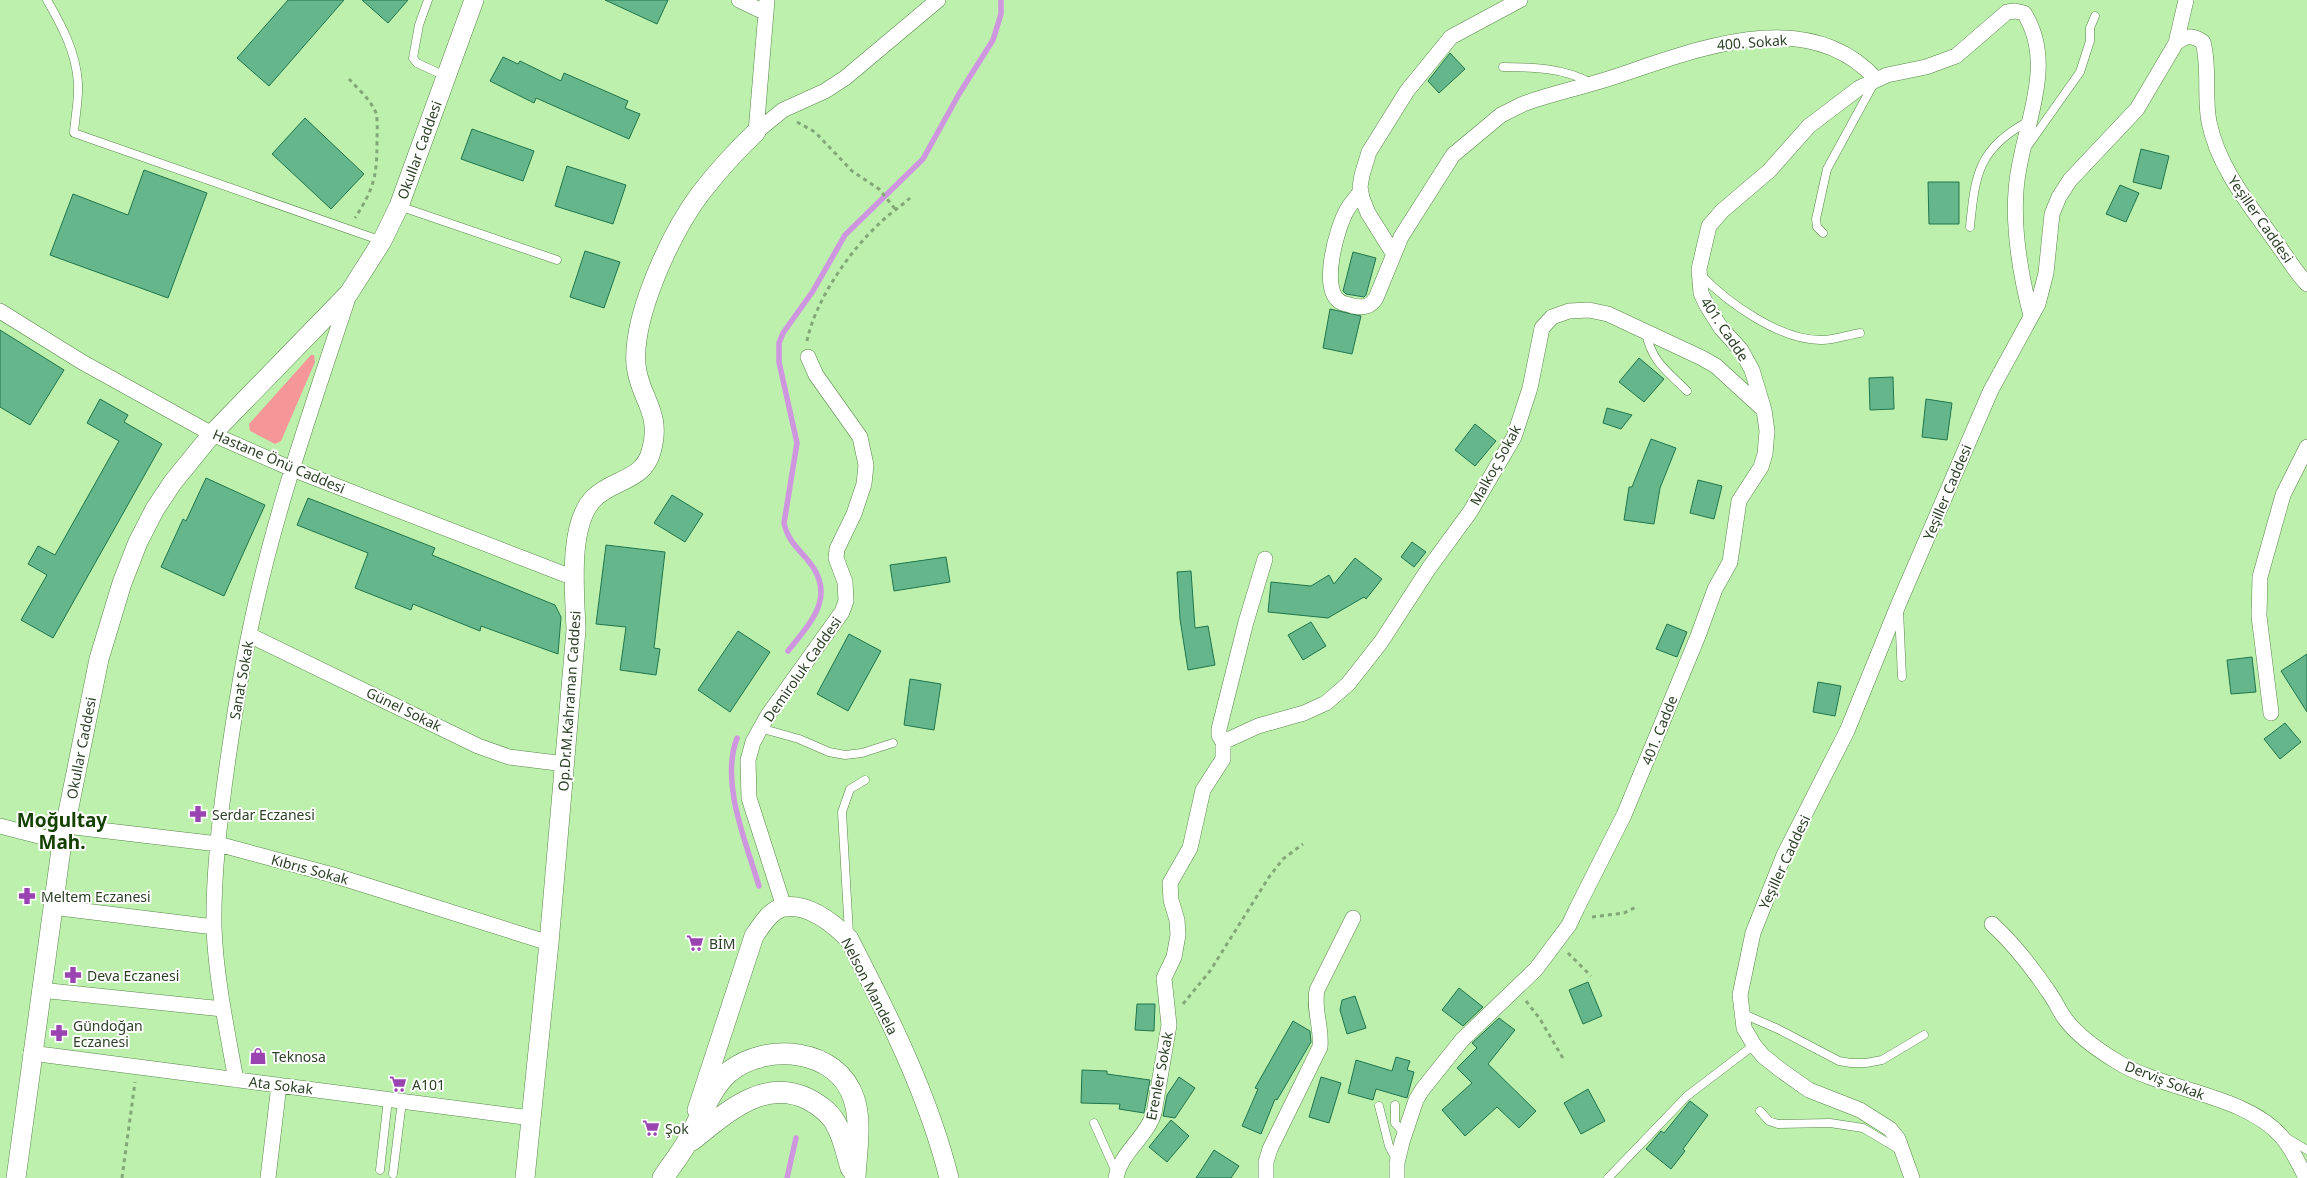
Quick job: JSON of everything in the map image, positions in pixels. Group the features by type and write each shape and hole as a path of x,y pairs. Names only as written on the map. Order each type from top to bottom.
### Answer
{"main road":[{"path":"663,1178 686,1145 717,1086 740,1064 756,1057 775,1054 798,1054 814,1058 838,1074 854,1098 858,1133 855,1178"},
{"path":"686,1145 746,1100 779,1091 799,1095 829,1113 838,1127 855,1178"}],"street":[{"name":"Okullar Caddesi","path":"16,1178 31,1053 64,834 99,659 122,583 155,509 173,482 212,434 349,293 382,241 399,206 474,0"},
{"path":"739,0 765,6 756,132"},
{"name":"Op.Dr.M.Kahraman Caddesi","path":"525,1178 549,943 576,630 575,543 585,514 594,498 611,486 636,476 645,466 651,455 655,428 652,412 636,368 635,349 637,333 652,286 667,253 699,196 736,152 756,132 792,104 825,91 845,78 938,0"},
{"path":"1393,253 1368,213 1361,191 1362,175 1369,152 1407,90 1451,37 1520,0"},
{"path":"2176,43 2186,0"},
{"name":"401. Cadde","path":"1397,1171 1405,1134 1416,1100 1434,1074 1462,1040 1536,970 1560,937 1624,815 1698,636 1715,588 1730,562 1739,501 1761,467 1765,454 1767,431 1764,410 1752,370 1745,357 1707,306 1701,294 1699,274 1702,249 1710,226 1722,211 1770,171 1809,126 1859,88 1876,79 1926,67 1956,56 2006,12 2024,13 2032,25 2038,50 2038,79 2016,190 2016,219 2024,290 2031,316"},
{"name":"Yeşiller Caddesi","path":"1912,1178 1898,1139 1890,1129 1860,1110 1809,1090 1763,1056 1754,1045 1744,1028 1741,1013 1742,979 1753,933 1784,855 1847,731 1899,603 1991,390 2031,316 2043,288 2052,214 2059,197 2070,180 2137,108 2176,43 2186,36 2194,36 2203,42 2208,67 2208,119 2216,146 2233,182 2307,284"},
{"name":"400. Sokak","path":"1361,191 1347,209 1342,220 1329,279 1334,297 1340,302 1358,307 1371,305 1383,283 1393,253 1438,176 1453,155 1475,134 1500,115 1523,104 1592,84 1710,45 1729,41 1776,38 1796,39 1825,45 1863,64 1876,79"},
{"name":"Sanat Sokak","path":"236,1080 223,1009 214,926 218,844 231,741 249,635 292,469 349,293"},
{"name":"Malkoç Sokak","path":"1223,742 1258,726 1326,703 1348,684 1381,642 1470,512 1514,437 1530,388 1542,328 1552,317 1569,311 1588,310 1608,314 1716,366 1764,410"},
{"name":"Hastane Önü Caddesi","path":"0,311 82,362 212,434 292,469 574,578"},
{"name":"Demiroluk Caddesi","path":"784,907 749,798 748,760 753,742 760,728 842,612 846,601 846,582 836,558 837,549 854,514 864,484 866,465 860,437 824,387 808,357"},
{"path":"2271,713 2259,616 2260,578 2283,495 2307,447"},
{"name":"Erenler Sokak","path":"1117,1176 1123,1160 1151,1124 1161,1079 1169,1025 1164,978 1174,957 1178,935 1175,911 1171,900 1170,883 1190,848 1200,796 1223,759 1223,742 1219,735 1220,729 1246,622 1266,560"},
{"name":"Günel Sokak","path":"249,635 478,746 509,757 565,764"},
{"name":"Kıbrıs Sokak","path":"0,826 64,834 218,844 342,878 549,943"},
{"path":"52,907 214,926"},
{"path":"686,1145 754,936 767,918 784,907"},
{"name":"Nelson Mandela","path":"784,907 812,911 834,923 849,938 919,1087 939,1141 949,1178"},
{"path":"1266,1178 1266,1162 1270,1149 1320,1047 1321,1036 1315,1000 1317,990 1353,918"},
{"name":"Derviş Sokak","path":"1992,924 2010,941 2049,992 2066,1020 2088,1042 2117,1062 2153,1078 2246,1111 2280,1135 2294,1154 2306,1178"},
{"path":"40,990 223,1009"},
{"name":"Ata Sokak","path":"31,1053 532,1118"},
{"path":"268,1178 279,1085"}],"lane":[{"path":"47,0 59,21 76,62 78,85 74,133 382,241"},
{"path":"428,0 417,34 413,58 417,63 446,76"},
{"path":"2023,152 2080,72 2090,41 2090,28 2095,16"},
{"path":"1503,68 1549,70 1580,77 1592,84"},
{"path":"1823,232 1817,226 1816,219 1827,169 1876,79"},
{"path":"1970,228 1978,173 1987,155 2005,135 2030,120"},
{"path":"399,206 557,260"},
{"path":"1699,274 1734,306 1780,329 1822,340 1860,333"},
{"path":"1646,331 1649,349 1655,359 1687,391"},
{"path":"1899,603 1902,677"},
{"path":"760,728 799,739 828,752 845,755 862,753 893,742"},
{"path":"849,938 842,812 850,789 865,780"},
{"path":"1741,1013 1778,1029 1839,1061 1851,1063 1882,1060 1924,1035"},
{"path":"1608,1178 1687,1096 1754,1045"},
{"path":"380,1170 395,1100"},
{"path":"393,1174 395,1100"},
{"path":"1395,1105 1395,1123 1405,1134"},
{"path":"1379,1106 1397,1171"},
{"path":"1760,1112 1769,1121 1778,1124 1830,1123 1863,1128 1902,1151"},
{"path":"1094,1123 1117,1176"},
{"path":"2280,1135 2307,1150"}],"path":[{"path":"348,229 373,187 377,164 376,114 368,101 349,79"},
{"path":"792,104 796,112 796,122 814,132 852,171 879,189 896,210"},
{"path":"808,357 806,343 809,330 823,297 879,223 910,198"},
{"path":"1169,1025 1210,971 1269,877 1283,859 1303,844"},
{"path":"1591,976 1560,937 1592,917 1624,913 1638,906"},
{"path":"1515,991 1530,1005 1540,1019 1564,1060"},
{"path":"122,1178 137,1067"}],"shaded area":[{"path":"311,355 314,355 315,362 281,441 275,444 250,431 249,424"}],"building":[{"path":"288,0 344,0 269,86 237,58"},
{"path":"362,0 408,0 388,23"},
{"path":"605,0 668,0 657,24"},
{"path":"1450,53 1465,69 1439,93 1428,81"},
{"path":"503,57 518,64 520,61 561,81 564,73 628,101 625,108 640,114 629,139 536,98 534,103 490,81"},
{"path":"305,118 364,174 331,209 272,154"},
{"path":"472,129 534,151 523,181 461,159"},
{"path":"2141,149 2169,156 2161,189 2133,182"},
{"path":"567,166 626,185 613,224 555,206"},
{"path":"144,170 207,193 168,298 50,255 73,194 128,215"},
{"path":"1928,182 1959,182 1959,224 1929,224"},
{"path":"2120,185 2139,193 2126,222 2106,214"},
{"path":"585,251 620,262 604,308 570,297"},
{"path":"1353,252 1376,258 1364,297 1346,294 1343,291"},
{"path":"1330,309 1361,316 1352,354 1323,348"},
{"path":"0,330 64,370 30,425 0,407"},
{"path":"1639,358 1664,379 1644,402 1619,382"},
{"path":"1893,377 1894,409 1870,410 1869,378"},
{"path":"100,399 128,415 124,422 162,444 53,638 21,620 47,575 28,564 38,546 55,555 119,441 87,423"},
{"path":"1926,399 1952,403 1947,440 1922,437"},
{"path":"1607,408 1632,415 1621,429 1603,423"},
{"path":"1475,424 1496,441 1475,466 1455,450"},
{"path":"1651,439 1676,448 1660,488 1654,524 1624,520 1629,487 1632,487"},
{"path":"206,478 265,505 224,596 161,567 183,519 186,521"},
{"path":"1698,480 1722,486 1714,519 1690,513"},
{"path":"672,495 703,514 685,542 654,523"},
{"path":"308,498 435,548 432,555 555,605 561,617 558,654 481,626 480,631 413,604 411,610 355,588 368,553 297,525"},
{"path":"1412,542 1426,552 1414,567 1401,557"},
{"path":"606,545 665,552 654,648 660,649 656,675 620,670 626,627 596,624"},
{"path":"946,557 950,582 894,591 890,565"},
{"path":"1355,558 1382,579 1366,599 1364,597 1328,618 1268,612 1271,582 1311,586 1329,575 1334,584"},
{"path":"1191,571 1195,628 1208,626 1215,665 1188,670 1180,619 1177,572"},
{"path":"1311,622 1326,646 1303,660 1288,635"},
{"path":"1667,624 1687,632 1677,657 1656,649"},
{"path":"738,631 770,652 730,712 698,690"},
{"path":"849,634 881,651 848,711 817,694"},
{"path":"2307,654 2307,712 2281,671"},
{"path":"2252,657 2256,692 2231,694 2227,660"},
{"path":"910,679 941,684 934,730 904,725"},
{"path":"1818,682 1841,686 1835,716 1813,712"},
{"path":"2285,723 2301,742 2280,759 2264,739"},
{"path":"1588,982 1602,1016 1583,1024 1569,990"},
{"path":"1459,988 1483,1007 1463,1026 1442,1010"},
{"path":"1355,996 1366,1028 1347,1034 1340,1010 1342,1000"},
{"path":"1137,1004 1155,1004 1154,1031 1135,1030"},
{"path":"1499,1018 1515,1030 1488,1064 1536,1111 1519,1128 1497,1107 1465,1136 1442,1110 1472,1083 1457,1068 1477,1048 1472,1043"},
{"path":"1293,1021 1310,1031 1311,1042 1277,1100 1275,1099 1261,1134 1242,1126 1258,1089 1255,1088"},
{"path":"1396,1057 1410,1061 1407,1070 1414,1072 1407,1098 1376,1089 1373,1100 1348,1093 1356,1060 1392,1071"},
{"path":"1082,1070 1107,1071 1107,1074 1150,1080 1144,1113 1119,1109 1120,1104 1081,1103"},
{"path":"1179,1077 1195,1088 1175,1118 1163,1116 1167,1095"},
{"path":"1321,1077 1341,1083 1329,1123 1309,1117"},
{"path":"1588,1089 1605,1121 1581,1134 1564,1103"},
{"path":"1690,1101 1708,1115 1671,1169 1646,1149 1661,1131 1664,1133"},
{"path":"1171,1120 1189,1136 1167,1162 1149,1147"},
{"path":"1214,1150 1239,1166 1231,1178 1196,1178"}],"waterway":[{"path":"788,651 813,617 821,595 820,583 815,571 792,542 784,523 797,443 779,362 779,343 783,333 813,291 845,235 923,159 959,94 993,40 1001,14 1001,0"},
{"path":"737,738 731,774 733,793 742,832 759,886"},
{"path":"787,1178 796,1138"}],"place":[{"name":"Serdar Eczanesi","path":"198,814"},
{"name":"Meltem Eczanesi","path":"27,896"},
{"name":"BİM","path":"695,943"},
{"name":"Deva Eczanesi","path":"73,975"},
{"name":"Gündoğan Eczanesi","path":"59,1033"},
{"name":"Teknosa","path":"258,1056"},
{"name":"A101","path":"398,1084"},
{"name":"Şok","path":"651,1128"}],"district":[{"name":"Moğultay Mah.","path":"62,831"}]}
